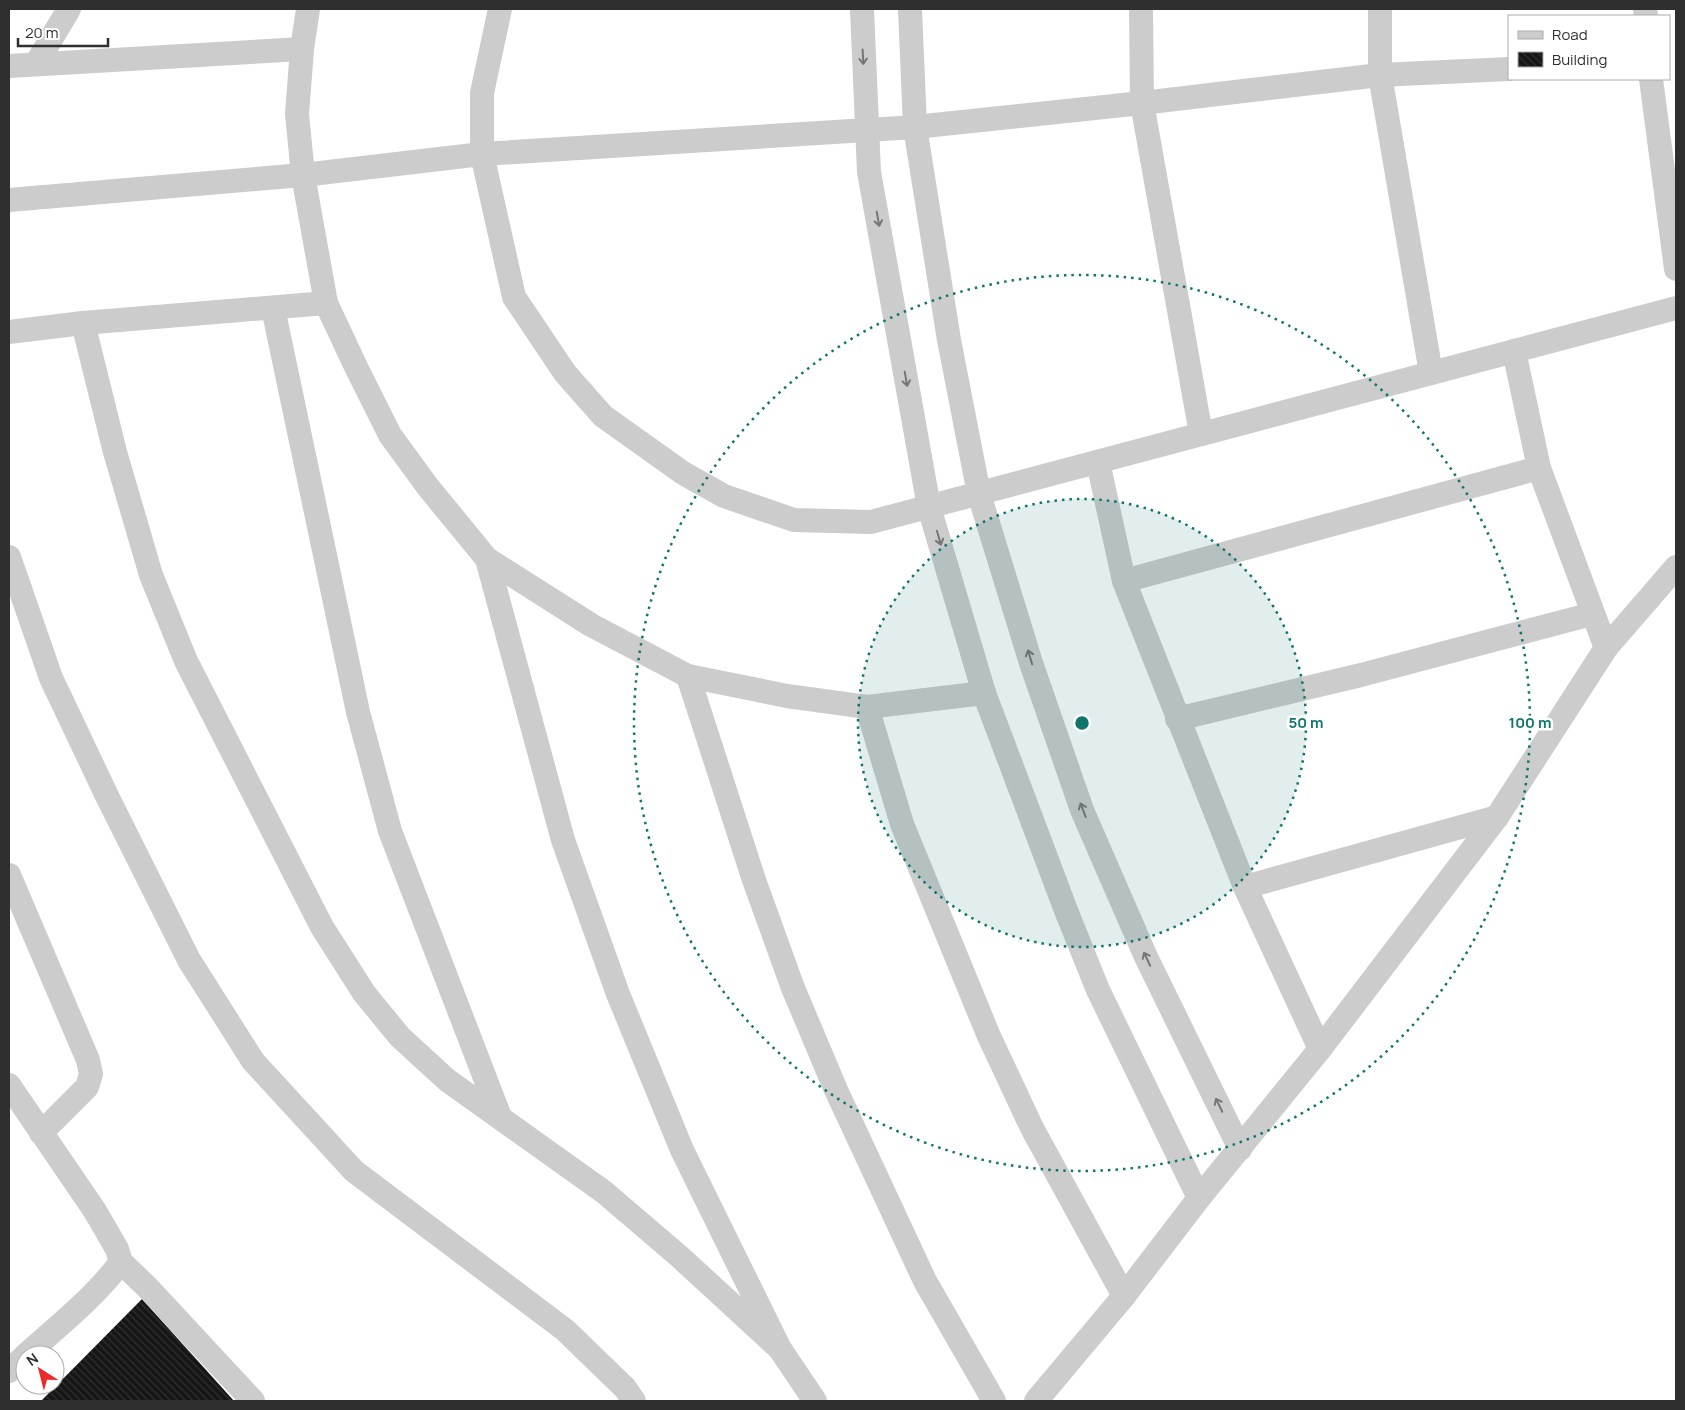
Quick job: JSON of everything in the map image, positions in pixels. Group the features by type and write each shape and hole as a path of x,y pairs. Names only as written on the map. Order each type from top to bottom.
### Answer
{"street":[{"path":"36,64 68,9"},
{"path":"308,9 302,49 297,114 303,175 326,303 390,435 428,487 487,559 591,625 688,676 787,696 867,707 984,693"},
{"path":"500,9 482,93 482,154 514,297 565,373 603,416 684,473 724,496 794,520 871,522 1676,308"},
{"path":"862,9 869,172 929,507 984,693 1067,913 1098,990 1199,1198"},
{"path":"910,9 915,127 949,340 980,494 1031,662 1082,810 1146,957 1240,1149"},
{"path":"1142,9 1142,103 1201,434"},
{"path":"1380,9 1380,75 1431,373"},
{"path":"9,66 302,49"},
{"path":"9,200 303,175 482,154 915,127 1380,75 1508,70"},
{"path":"1651,80 1666,130 1676,269"},
{"path":"9,332 83,323 326,303"},
{"path":"273,308 358,712 390,831 500,1117"},
{"path":"83,323 115,452 151,575 186,661 322,927 364,993 400,1037 447,1080 604,1192 642,1223 780,1349"},
{"path":"1514,351 1539,468 1606,648"},
{"path":"1098,462 1124,581 1245,887 1320,1049"},
{"path":"1124,581 1539,468"},
{"path":"9,557 51,678 103,788 189,960 253,1061 354,1171 565,1330 625,1388 634,1401"},
{"path":"487,559 563,840 618,994 682,1150 780,1349 815,1401"},
{"path":"1036,1401 1124,1296 1199,1198 1320,1049 1497,817 1606,648 1676,567"},
{"path":"1177,719 1361,674 1592,614"},
{"path":"688,676 754,880 796,996 836,1090 925,1281 994,1401"},
{"path":"867,707 902,824 988,1034 1032,1128 1124,1296"},
{"path":"1245,887 1497,817"},
{"path":"9,875 88,1060 91,1074 87,1087 41,1132"},
{"path":"9,1085 95,1211 117,1249 121,1262 147,1287 253,1401"},
{"path":"38,1345 86,1300 121,1262"}],"building":[{"path":"142,1299 234,1401 41,1401 47,1395 65,1395 65,1377"}]}
